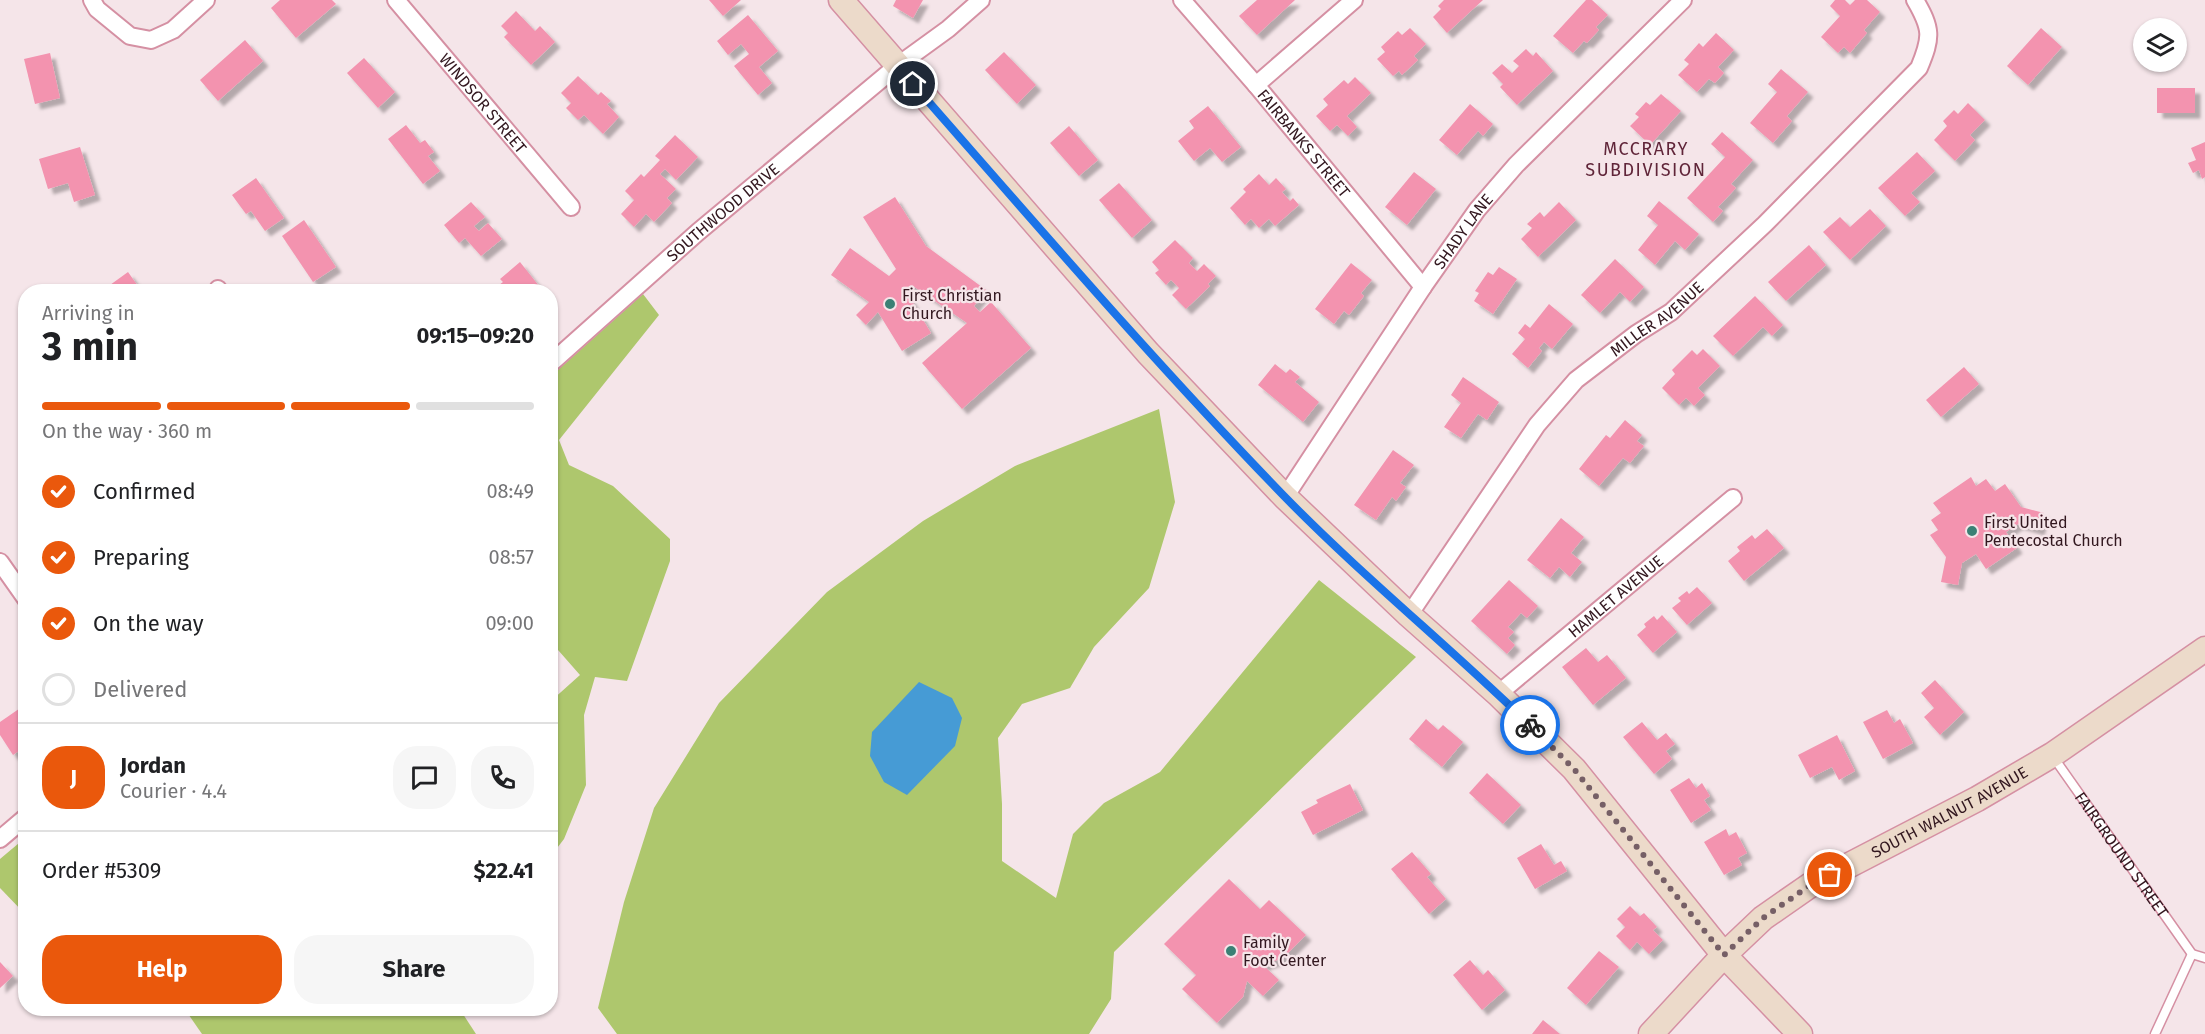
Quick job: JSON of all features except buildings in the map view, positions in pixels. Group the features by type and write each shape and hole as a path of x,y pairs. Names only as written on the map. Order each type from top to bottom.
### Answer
{"street":[{"path":"92,0 97,9 130,36 151,40 172,30 206,0"},
{"name":"WINDSOR STREET","path":"396,0 571,207"},
{"path":"841,0 1148,353 1285,497 1409,615 1498,694 1574,769 1724,955 1800,1034"},
{"name":"SOUTHWOOD DRIVE","path":"558,357 698,232 897,66 948,29 981,0"},
{"name":"FAIRBANKS STREET","path":"1182,0 1256,85 1423,287"},
{"path":"1256,85 1354,0"},
{"name":"SHADY LANE","path":"1285,497 1423,287 1477,210 1516,165 1683,0"},
{"name":"MILLER AVENUE","path":"1409,615 1537,425 1576,380 1627,340 1671,312 1765,224 1919,68 1929,43 1925,18 1915,0"},
{"name":"HAMLET AVENUE","path":"1498,694 1733,498"},
{"path":"0,562 18,588"},
{"name":"SOUTH WALNUT AVENUE","path":"1651,1034 1724,955 1763,918 1809,886 1977,798 2052,755 2205,649"},
{"path":"0,839 18,824"}],"lane":[{"name":"FAIRGROUND STREET","path":"2052,755 2192,954"},
{"path":"2155,1034 2192,954 2205,958"}],"green space":[{"path":"643,294 659,315 559,440 569,465 613,486 670,539 670,561 627,681 595,677 584,715 586,785 564,839 558,847 558,695 580,675 558,650 558,370"},
{"path":"1159,409 1175,502 1149,588 1094,647 1070,688 1022,704 998,738 1002,804 1002,861 1056,898 1073,834 1104,803 1160,772 1319,580 1416,657 1114,952 1111,999 1089,1034 617,1034 598,1008 624,902 654,808 719,703 827,592 923,521 1015,466"},
{"path":"18,844 18,907 0,888 0,859"},
{"path":"190,1016 464,1016 476,1034 202,1034"}],"water":[{"path":"919,682 952,698 962,718 955,746 907,795 884,782 870,756 872,732"}],"way so far":[{"path":"1530,725 1574,769 1724,955 1763,918 1809,886 1830,875"}],"place":[{"name":"First Christian Church","path":"890,304"},
{"name":"First United Pentecostal Church","path":"1972,531"},
{"name":"Family Foot Center","path":"1231,951"}],"district":[{"name":"MCCRARY SUBDIVISION","path":"1646,159"}],"route":[{"path":"913,84 1148,353 1285,497 1409,615 1530,725"}]}
